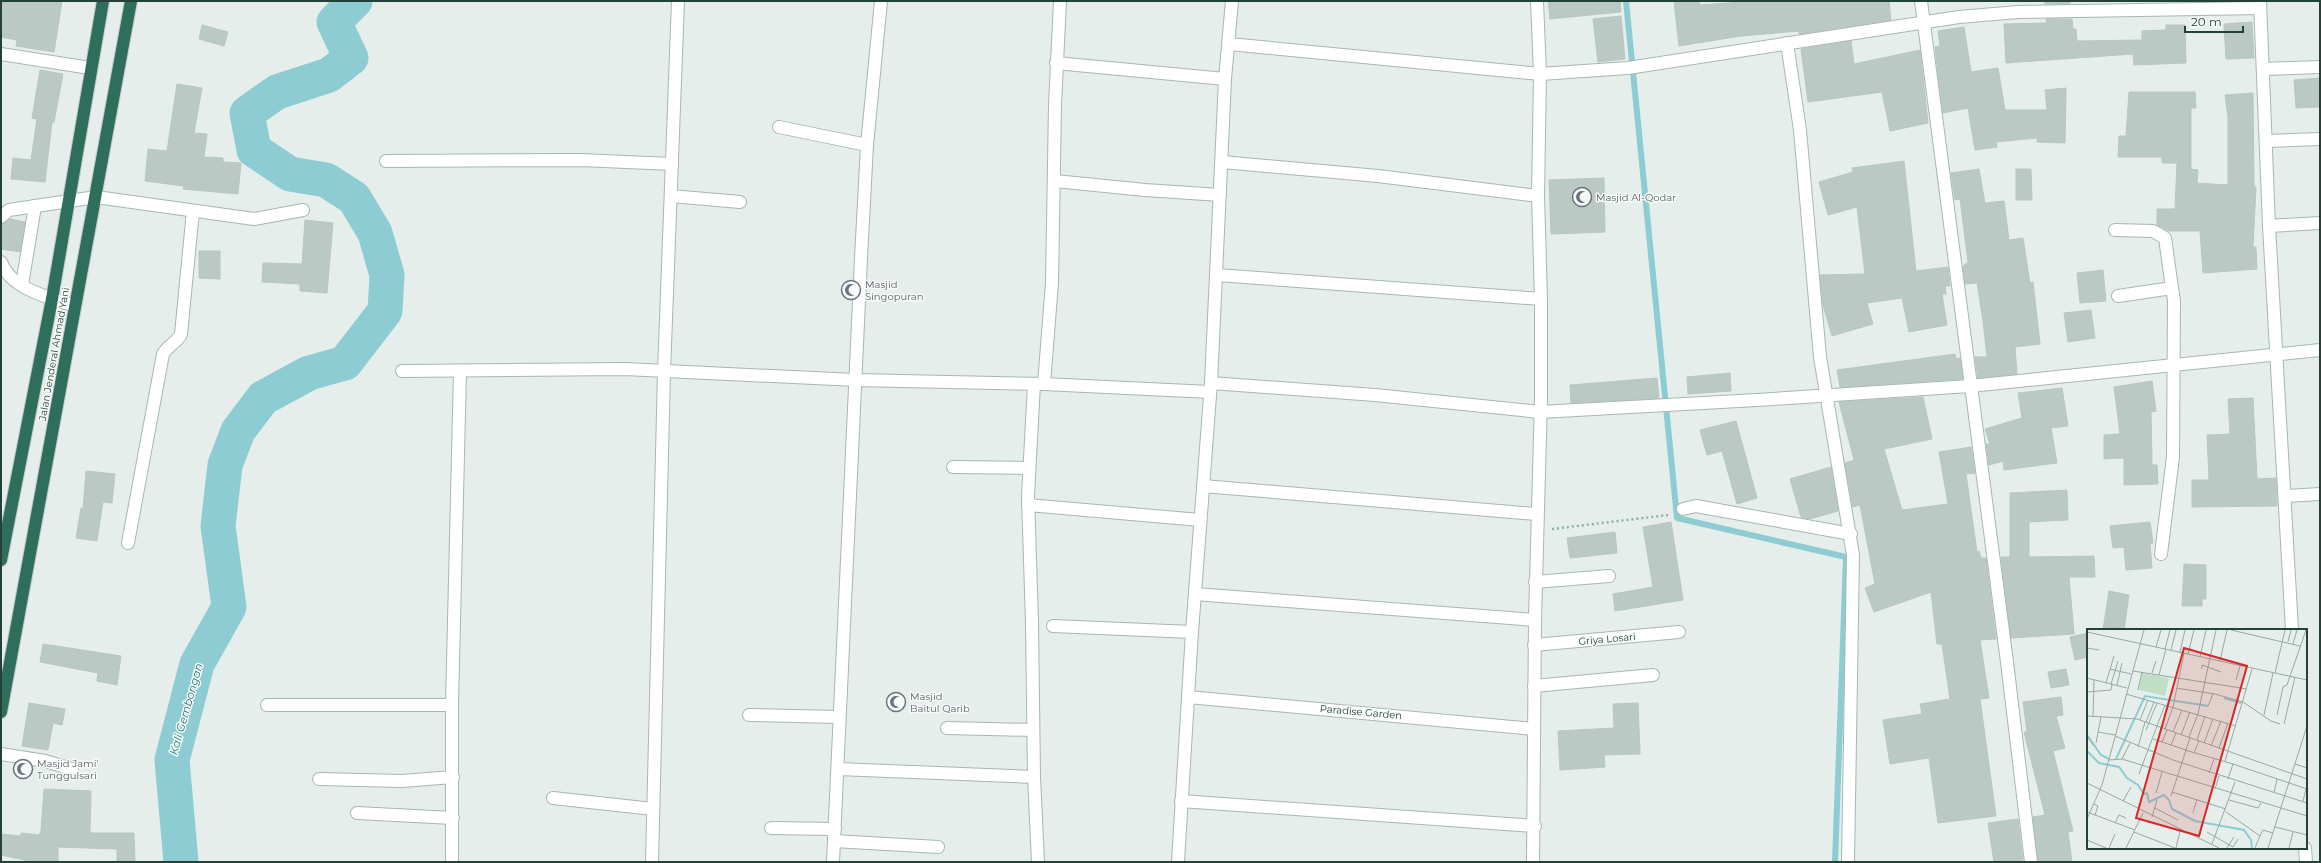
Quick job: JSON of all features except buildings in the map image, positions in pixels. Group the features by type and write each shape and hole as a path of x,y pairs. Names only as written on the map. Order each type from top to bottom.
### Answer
{"highway":[{"name":"Jalan Jenderal Ahmad Yani","path":"1,560 52,299 70,200 90,68 103,1"},
{"name":"Jalan Jenderal Ahmad Yani","path":"1,712 131,1"}],"street":[{"path":"652,862 664,372 678,1"},
{"path":"834,862 839,717 867,145 882,1"},
{"path":"1038,862 1034,777 1032,623 1028,505 1030,468 1039,384 1052,284 1056,63 1060,1"},
{"path":"1178,862 1192,632 1211,388 1225,79 1232,1"},
{"path":"1533,862 1535,826 1534,645 1536,514 1540,412 1541,299 1538,196 1540,74 1538,1"},
{"path":"1921,1 2007,662 2031,862"},
{"path":"1229,44 1540,74 1628,68 1923,21 2018,12 2260,4 2269,226 2292,629"},
{"path":"1788,43 1800,130 1825,395 1851,534 1853,617 1848,862"},
{"path":"1,54 90,68"},
{"path":"1056,63 1225,79"},
{"path":"2263,69 2320,67"},
{"path":"779,128 867,145"},
{"path":"2266,141 2320,139"},
{"path":"386,161 581,160 672,164"},
{"path":"1222,162 1378,176 1538,196"},
{"path":"1055,181 1145,190 1220,195"},
{"path":"671,196 740,202"},
{"path":"1,217 9,210 96,197 254,219 303,210"},
{"path":"22,285 35,206"},
{"path":"128,543 163,354 167,348 179,340 181,334 193,211"},
{"path":"2269,226 2320,223"},
{"path":"2115,230 2153,231 2165,238 2174,300 2172,457 2161,554"},
{"path":"1,262 3,267 22,285 52,299 75,306"},
{"path":"1217,275 1541,299"},
{"path":"2118,296 2172,288"},
{"path":"402,371 625,369 855,380 1211,388 1375,396 1540,412 1970,386 2320,350"},
{"path":"452,862 452,705 460,371"},
{"path":"953,467 1030,468"},
{"path":"1203,486 1536,514"},
{"path":"2285,496 2320,494"},
{"path":"1028,505 1200,520"},
{"path":"1683,509 1696,506 1851,534"},
{"path":"1535,582 1609,576"},
{"path":"1195,594 1535,620"},
{"path":"1053,626 1192,632"},
{"name":"Griya Losari","path":"1534,645 1679,632"},
{"path":"1534,686 1653,675"},
{"name":"Paradise Garden","path":"1188,697 1534,729"},
{"path":"267,705 452,705"},
{"path":"749,715 839,717"},
{"path":"947,728 1033,730"},
{"path":"1,754 45,761 72,769"},
{"path":"838,769 1034,777"},
{"path":"319,779 402,781 453,777"},
{"path":"553,798 653,809"},
{"path":"1181,801 1535,826"},
{"path":"357,813 453,818"},
{"path":"772,828 835,829"},
{"path":"834,842 938,847"},
{"path":"2305,849 2306,862"}],"path":[{"path":"1536,532 1668,514"}],"waterway":[{"name":"Kali Gembongan","path":"181,862 172,760 197,664 229,607 218,526 225,465 238,431 263,398 309,373 345,363 385,311 387,275 375,233 354,198 326,180 290,174 254,150 247,113 277,92 329,75 351,58 334,22 355,1"},
{"path":"1626,1 1677,518 1846,557 1835,862"}],"place":[{"name":"Masjid Al-Qodar","path":"1582,197"},
{"name":"Masjid Singopuran","path":"851,290"},
{"name":"Masjid Baitul Qarib","path":"896,702"},
{"name":"Masjid Jami' Tunggulsari","path":"23,769"}]}
